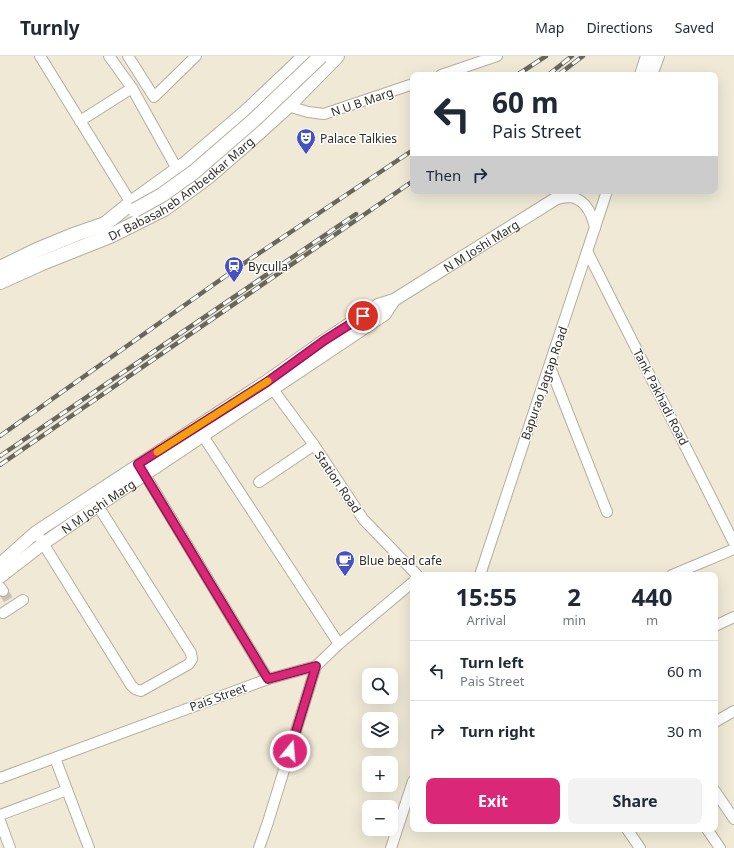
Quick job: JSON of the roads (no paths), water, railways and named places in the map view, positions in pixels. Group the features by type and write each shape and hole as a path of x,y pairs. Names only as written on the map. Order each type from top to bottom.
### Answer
{"highway":[{"path":"133,207 247,111 305,56"},
{"path":"0,268 36,250 105,224 133,207 162,195 194,172 254,120 320,56"},
{"name":"Dr Babasaheb Ambedkar Marg","path":"0,282 42,262 110,236 164,209 209,176 288,106 337,56"}],"main road":[{"path":"642,72 648,56"},
{"path":"652,72 658,56"},
{"name":"N M Joshi Marg","path":"0,577 44,543 98,506 141,470 270,385 385,314 394,300 563,194"},
{"name":"N M Joshi Marg","path":"0,564 36,532 74,508 203,436 270,385"},
{"path":"74,508 80,518"}],"street":[{"path":"41,56 133,207"},
{"path":"110,56 132,88 178,169"},
{"path":"128,56 154,97 196,56"},
{"path":"312,56 324,70"},
{"path":"450,72 497,56"},
{"name":"N U B Marg","path":"288,106 308,112 324,114 410,85"},
{"path":"80,121 132,88"},
{"name":"Bapurao Jagtap Road","path":"481,572 606,194"},
{"path":"557,198 570,197 579,200 587,206 593,215 595,228"},
{"name":"Tank Pakhadi Road","path":"587,251 734,543"},
{"path":"550,367 607,512"},
{"name":"Station Road","path":"270,385 314,446 363,519 413,572"},
{"path":"203,436 339,644"},
{"path":"259,482 314,446"},
{"path":"141,470 268,679"},
{"path":"36,532 131,685 135,689 141,691 188,664 192,659 191,653 98,506"},
{"path":"679,572 734,549"},
{"name":"Pais Street","path":"0,778 268,679 316,666 339,644 410,585"},
{"path":"3,613 12,605 23,600"},
{"path":"718,625 734,617"},
{"path":"259,848 316,666"},
{"path":"718,720 734,711"},
{"path":"55,758 89,848"},
{"path":"0,815 67,790"},
{"path":"391,848 410,790"},
{"path":"718,795 734,818"},
{"path":"0,820 10,848"},
{"path":"629,832 640,848"},
{"path":"709,832 720,848"}],"tunnel":[{"path":"3,591 11,604"}],"railway":[{"path":"522,72 546,56"},
{"path":"552,72 572,56"},
{"path":"562,72 583,56"},
{"path":"0,436 237,268 410,152"},
{"path":"0,465 410,183"},
{"path":"0,456 356,214"}],"place":[{"name":"Palace Talkies","path":"306,155"},
{"name":"Byculla","path":"234,283"},
{"name":"Blue bead cafe","path":"345,577"}]}
